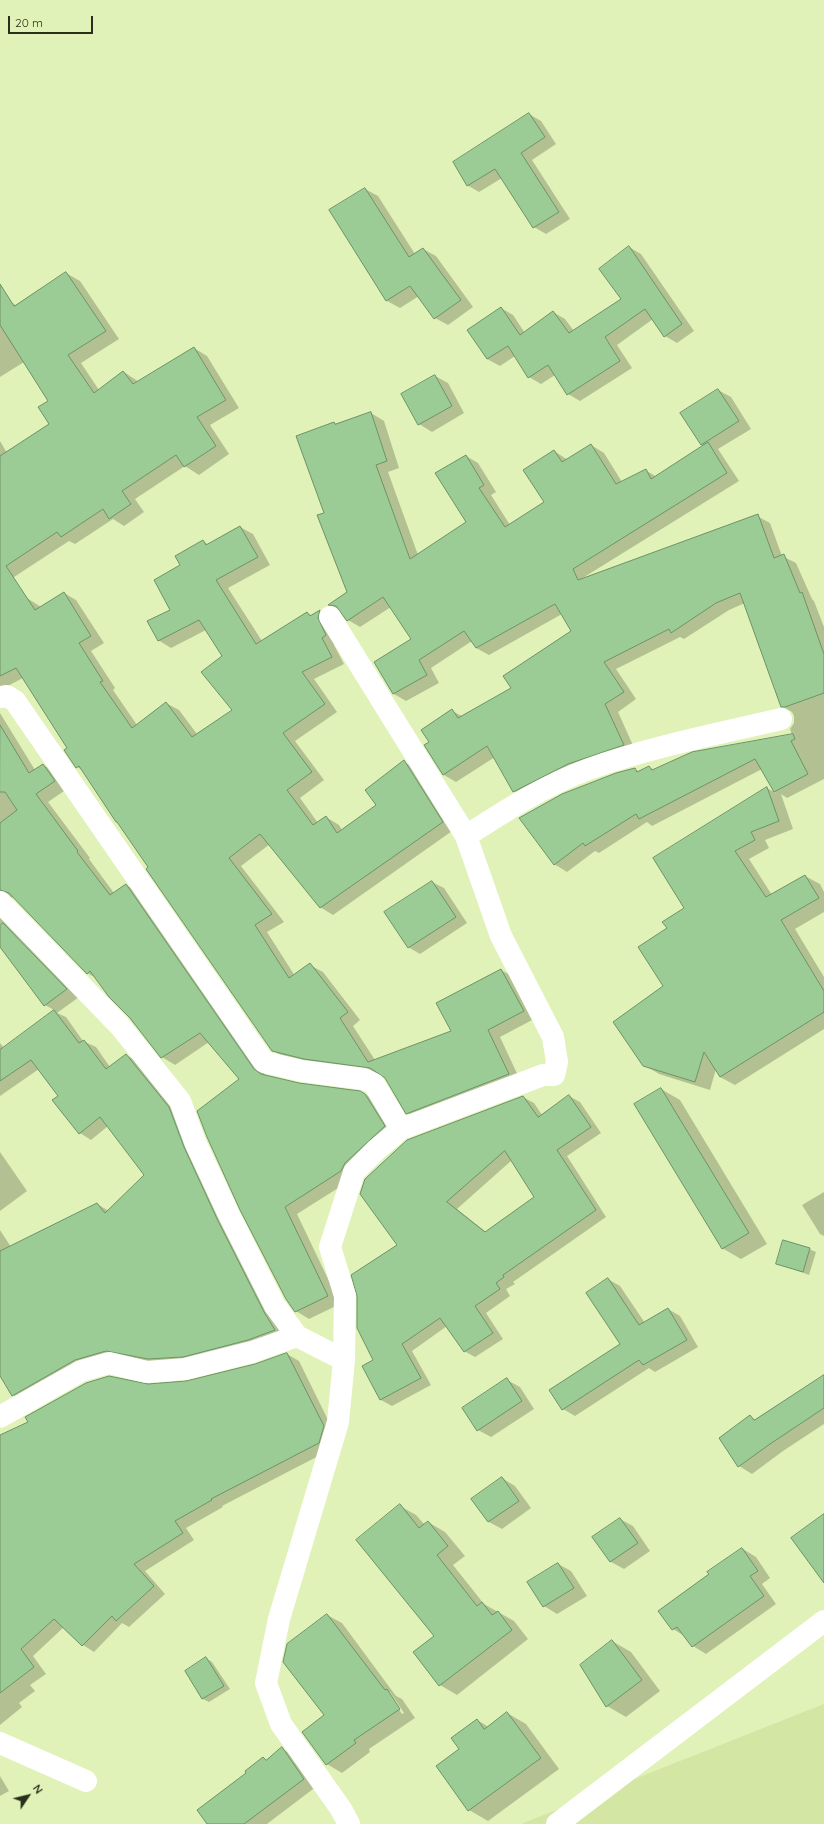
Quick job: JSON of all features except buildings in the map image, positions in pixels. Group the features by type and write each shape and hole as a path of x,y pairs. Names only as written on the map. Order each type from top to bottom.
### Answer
{"street":[{"path":"330,617 466,836 501,936 553,1037 557,1062 554,1075 542,1075 401,1129 376,1150 354,1172 330,1247 345,1296 344,1360 338,1422 280,1619 266,1683 281,1724 343,1819"},
{"path":"0,698 7,696 15,701 264,1062 302,1071 364,1079 374,1084 401,1129"},
{"path":"466,836 519,802 588,770 636,754 781,719"},
{"path":"0,902 120,1026 180,1100 195,1142 232,1222 275,1306 297,1336 344,1360"},
{"path":"0,1417 81,1371 109,1363 147,1372 185,1369 252,1352 297,1336"},
{"path":"557,1824 824,1621"},
{"path":"0,1743 86,1781"}],"shaded area":[{"path":"824,1704 824,1824 521,1824"}]}
